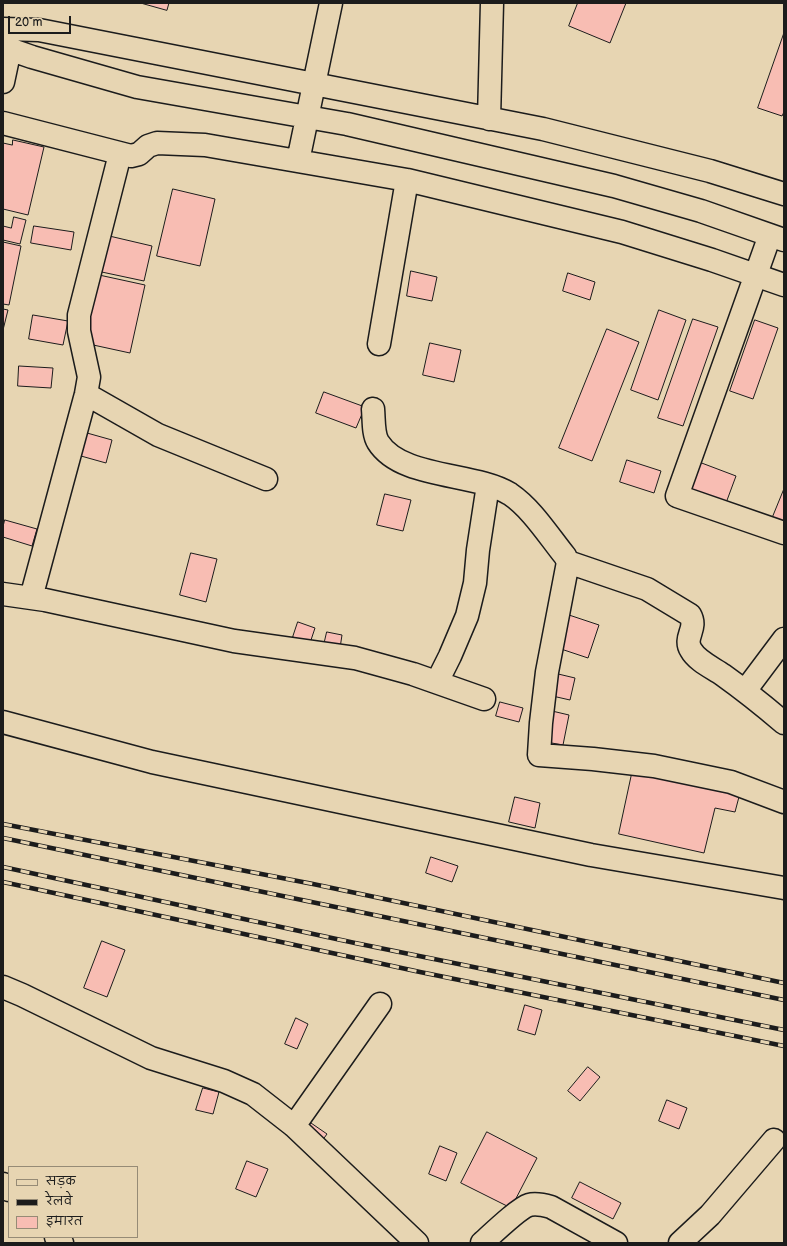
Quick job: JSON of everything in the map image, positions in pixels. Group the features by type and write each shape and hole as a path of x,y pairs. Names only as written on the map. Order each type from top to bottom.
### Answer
{"street":[{"path":"298,161 331,3"},
{"path":"489,119 492,3"},
{"path":"5,41 39,30 543,129 710,172 784,194"},
{"path":"3,82 5,41"},
{"path":"5,41 32,57 137,87 347,124 614,186 701,211 777,237 757,275 677,496 784,533"},
{"path":"3,123 131,156 139,154 148,146 157,143 205,145 407,180 622,232 784,285"},
{"path":"31,598 86,394 89,377 79,330 79,315 120,154"},
{"path":"379,344 407,180"},
{"path":"86,394 158,435 266,479"},
{"path":"373,410 374,427 378,442 389,455 406,464 488,485 510,495 529,511 565,556 568,562 547,672 539,755 654,766 731,782 784,802"},
{"path":"437,682 467,616 475,583 478,550 488,485"},
{"path":"568,562 647,589 690,615 693,621 688,641 691,651 701,660 745,691 784,723"},
{"path":"3,594 45,600 234,641 354,658 437,682 484,699"},
{"path":"745,691 784,639"},
{"path":"3,722 152,762 338,802 591,855 784,888"},
{"path":"3,988 22,995 151,1058 224,1080 253,1094 294,1126 417,1243"},
{"path":"294,1126 380,1004"},
{"path":"680,1243 710,1215 774,1140"},
{"path":"482,1243 520,1210 529,1205 541,1204 551,1207 616,1243"}],"building":[{"path":"141,3 169,3 167,10"},
{"path":"578,3 626,3 610,43 569,26"},
{"path":"784,33 784,112 782,116 758,108"},
{"path":"13,140 44,147 28,215 3,209 3,143 12,145"},
{"path":"173,189 215,199 200,266 157,256"},
{"path":"14,217 26,220 20,244 3,240 3,226 11,228"},
{"path":"34,226 74,232 71,250 31,243"},
{"path":"105,235 152,246 144,281 97,271"},
{"path":"3,242 21,246 9,305 3,304"},
{"path":"411,271 437,277 432,301 407,296"},
{"path":"568,273 595,282 590,300 563,291"},
{"path":"99,275 145,285 130,353 84,343"},
{"path":"3,309 8,310 3,330"},
{"path":"659,310 686,320 658,400 631,390"},
{"path":"33,315 68,321 63,345 29,339"},
{"path":"693,319 718,327 683,426 658,418"},
{"path":"755,320 778,328 753,399 730,391"},
{"path":"607,329 639,342 592,461 559,448"},
{"path":"430,343 461,350 454,382 423,375"},
{"path":"19,366 53,368 51,388 18,386"},
{"path":"324,392 365,407 356,428 316,413"},
{"path":"87,433 112,440 106,463 81,456"},
{"path":"627,460 661,471 654,493 620,482"},
{"path":"699,462 736,476 726,503 689,490"},
{"path":"784,489 784,523 772,519"},
{"path":"385,494 411,500 403,531 377,525"},
{"path":"5,520 37,529 32,546 3,537"},
{"path":"191,553 217,559 206,602 180,595"},
{"path":"569,615 599,625 588,658 558,648"},
{"path":"298,622 315,628 310,643 293,637"},
{"path":"327,632 342,635 340,648 324,645"},
{"path":"554,673 575,678 570,700 548,695"},
{"path":"500,702 523,708 519,722 496,716"},
{"path":"552,711 569,715 563,745 546,742"},
{"path":"633,769 740,793 735,812 715,808 704,853 619,834"},
{"path":"515,797 540,803 535,828 509,822"},
{"path":"431,857 458,866 452,882 426,873"},
{"path":"102,941 125,950 107,997 84,988"},
{"path":"525,1005 542,1010 535,1035 518,1030"},
{"path":"296,1018 308,1024 297,1049 285,1044"},
{"path":"588,1067 600,1077 580,1101 568,1091"},
{"path":"203,1088 219,1092 213,1114 196,1110"},
{"path":"667,1100 687,1108 679,1129 659,1121"},
{"path":"311,1123 327,1134 319,1145 304,1134"},
{"path":"487,1132 537,1158 511,1208 461,1183"},
{"path":"440,1146 457,1153 446,1181 429,1174"},
{"path":"247,1161 268,1169 256,1197 236,1189"},
{"path":"580,1182 621,1203 613,1219 572,1198"}],"railway":[{"path":"3,824 313,884 784,983"},
{"path":"3,838 784,1000"},
{"path":"3,867 355,943 784,1030"},
{"path":"3,882 420,972 784,1046"}]}
